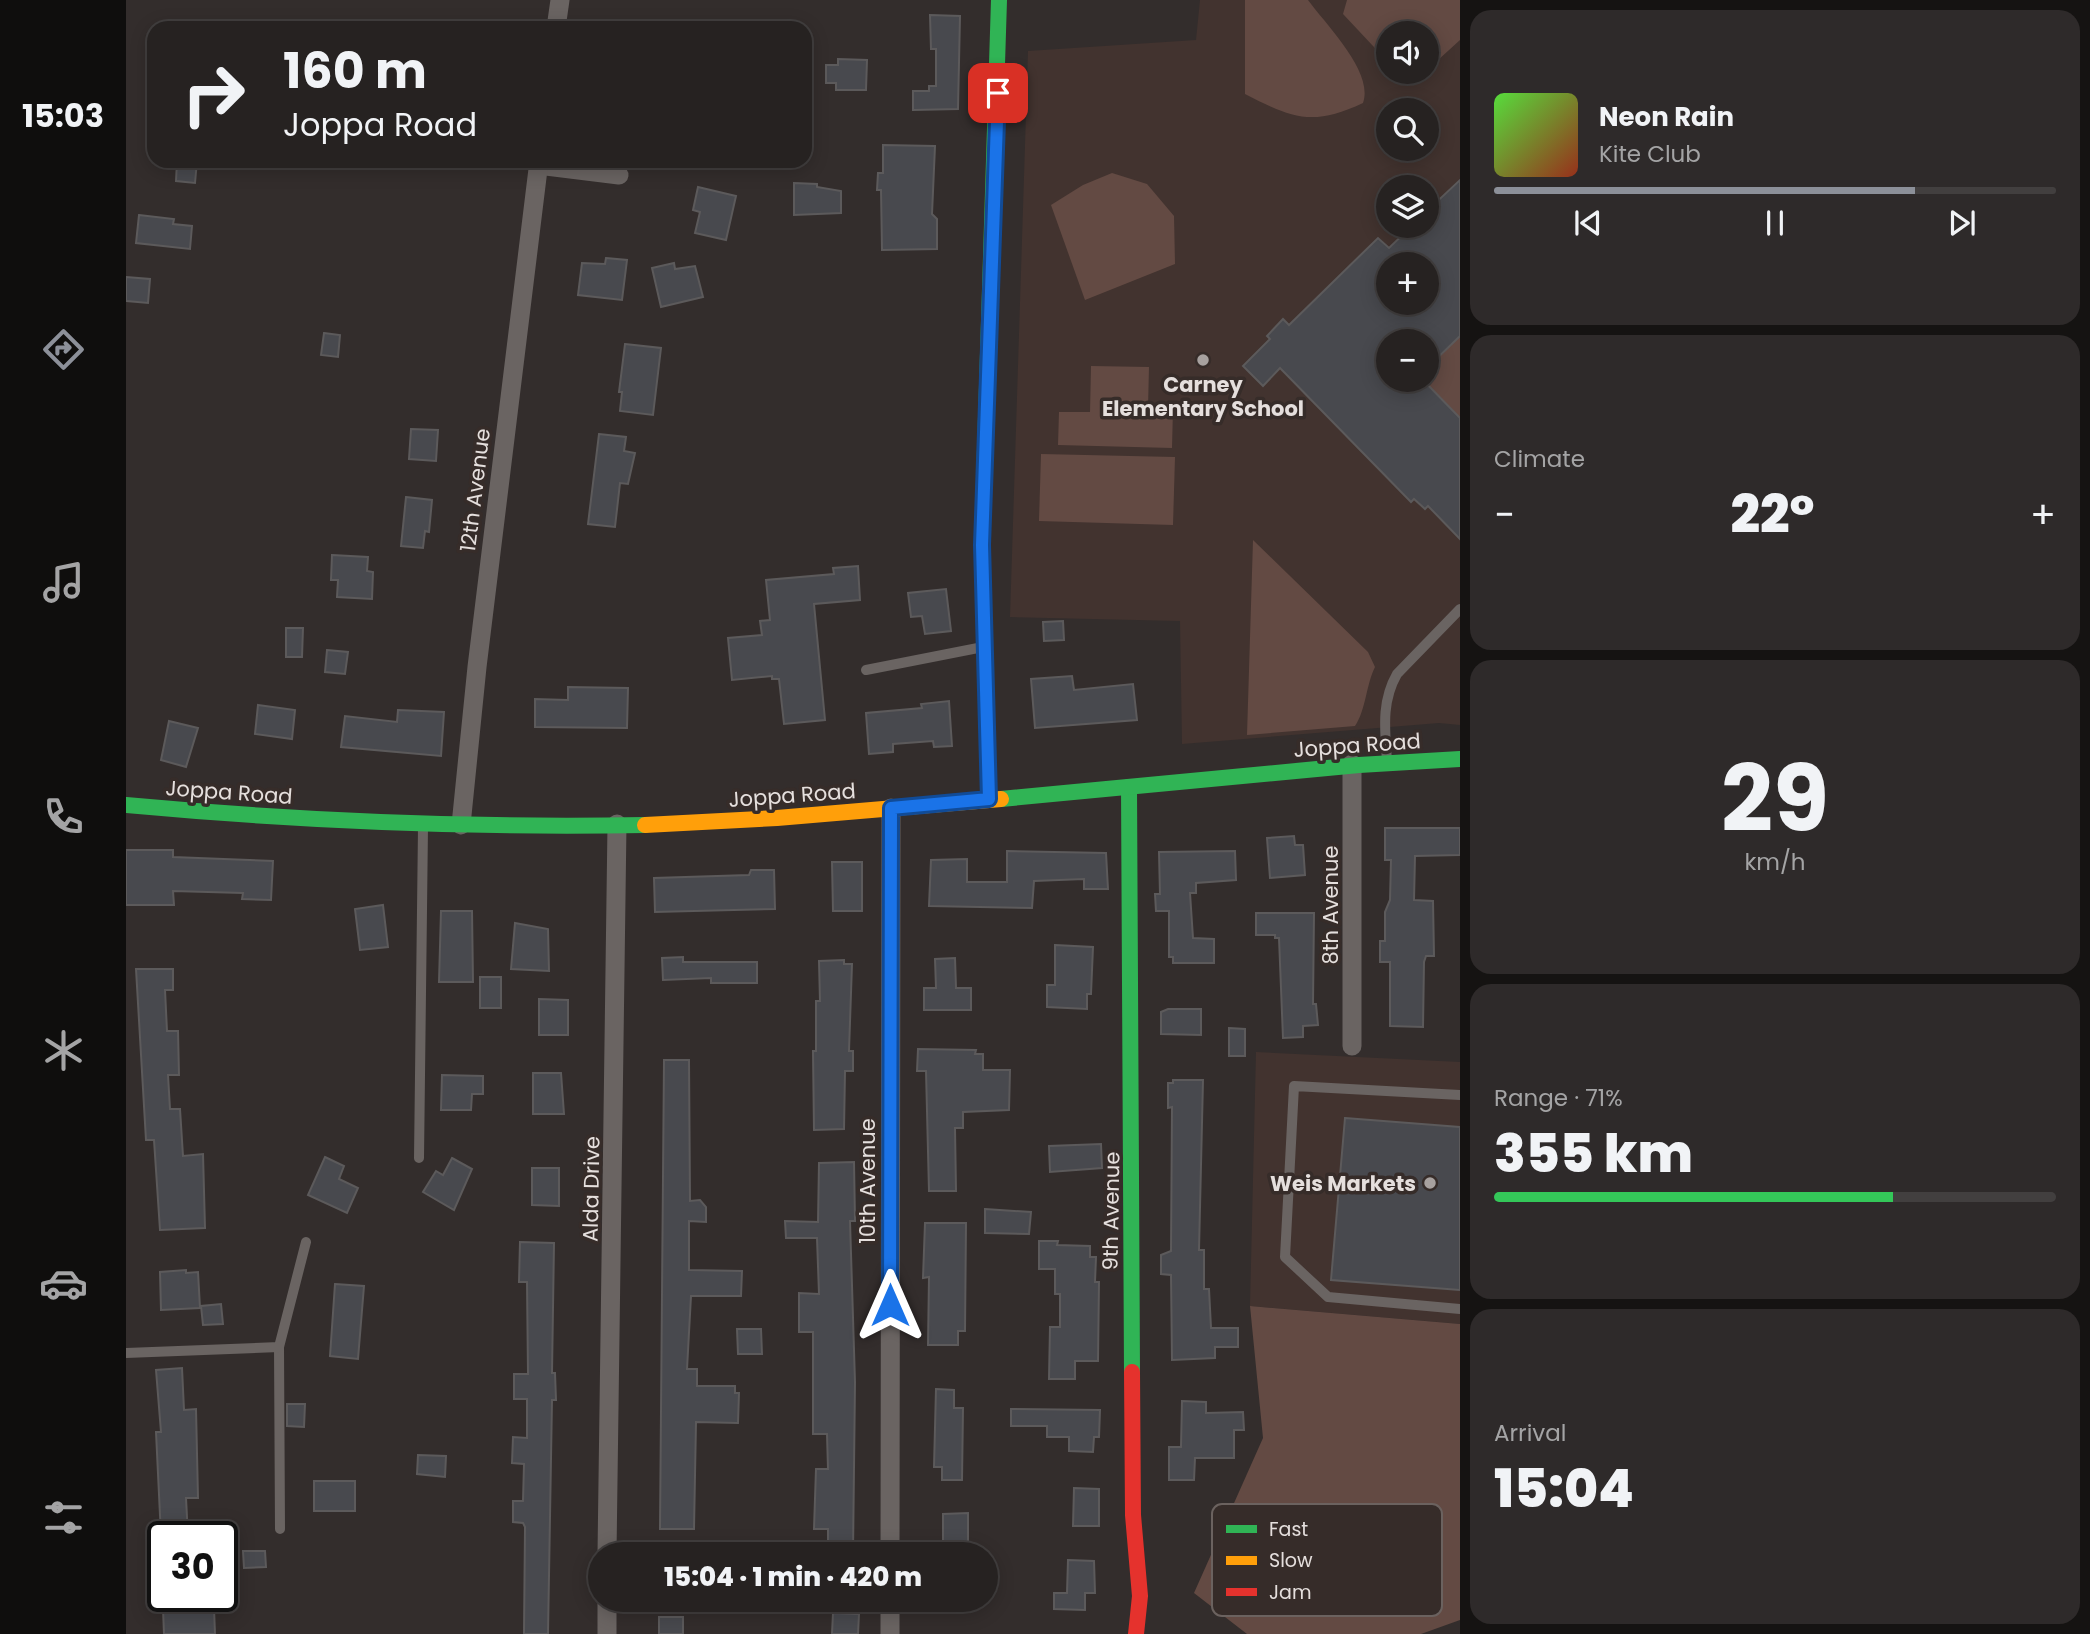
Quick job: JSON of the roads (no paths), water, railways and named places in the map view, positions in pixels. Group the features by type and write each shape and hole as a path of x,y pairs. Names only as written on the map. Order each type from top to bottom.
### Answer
{"street":[{"path":"557,21 560,0"},
{"path":"989,799 982,545 999,0"},
{"name":"12th Avenue","path":"461,825 479,647 537,168"},
{"path":"572,168 619,175"},
{"name":"Joppa Road","path":"126,805 211,813 461,825 716,822 1129,787 1387,761 1460,759"},
{"name":"8th Avenue","path":"1352,764 1352,1046"},
{"name":"9th Avenue","path":"1129,787 1133,1515 1140,1595 1136,1634"},
{"name":"10th Avenue","path":"890,1542 891,808"},
{"name":"Alda Drive","path":"607,1542 617,824"},
{"path":"607,1612 607,1634"},
{"path":"890,1612 890,1634"}],"lane":[{"path":"1387,761 1384,708 1391,684 1397,674 1460,609"},
{"path":"866,670 984,647"},
{"path":"418,1157 424,823"},
{"path":"1460,1095 1294,1086 1285,1257 1328,1297 1460,1309"},
{"path":"280,1530 279,1347 306,1242"},
{"path":"126,1353 279,1347"}],"place":[{"name":"Carney Elementary School","path":"1203,360"},
{"name":"Weis Markets","path":"1430,1183"}]}
